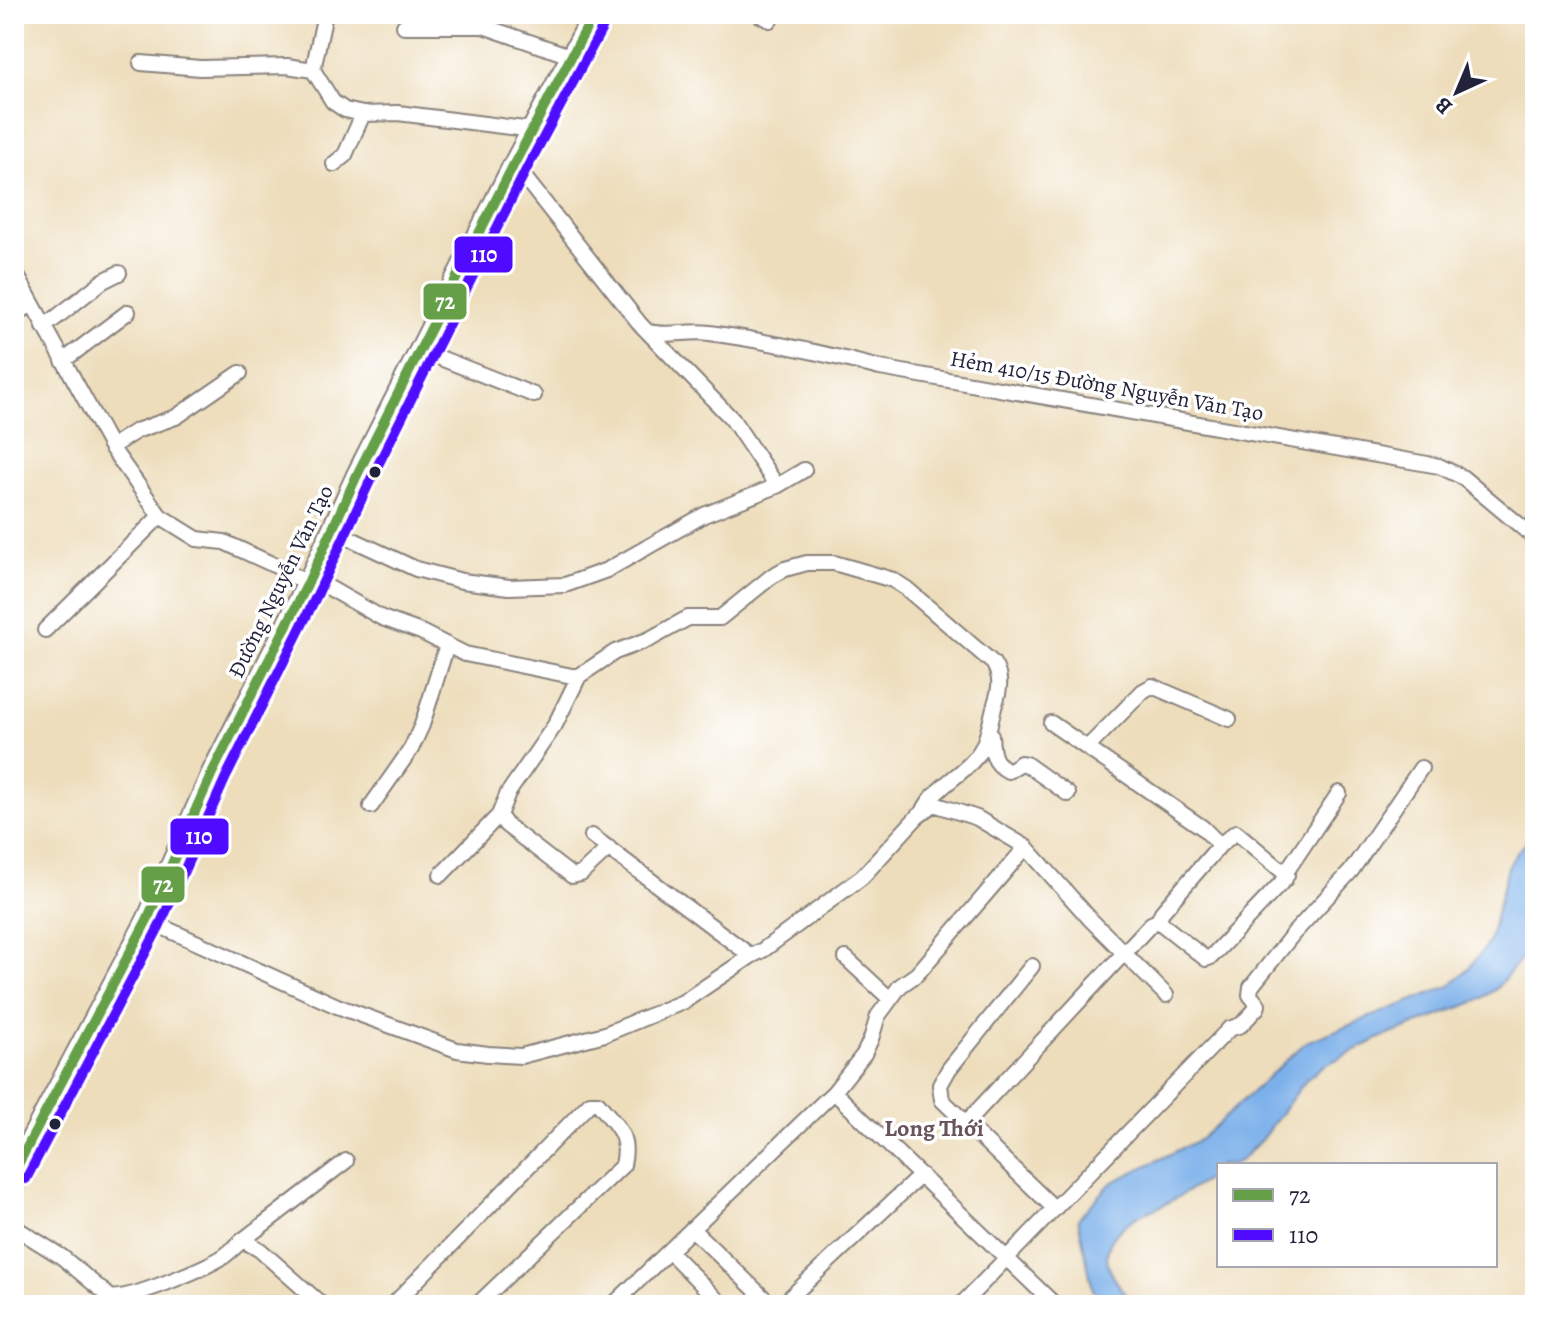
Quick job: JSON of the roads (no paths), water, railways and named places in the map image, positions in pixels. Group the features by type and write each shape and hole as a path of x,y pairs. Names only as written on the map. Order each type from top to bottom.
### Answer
{"main road":[{"name":"Đường Nguyễn Văn Tạo","path":"14,1172 147,920 212,773 420,350 594,14"}],"street":[{"path":"325,14 313,70 333,102 345,110 363,114 398,113 533,130"},
{"path":"404,26 482,20 573,57"},
{"path":"141,63 200,68 287,66 313,70"},
{"path":"334,164 345,155 363,114"},
{"path":"514,164 640,324 732,419 777,486"},
{"path":"14,270 111,447 160,516 197,539 224,542 465,654 579,676"},
{"path":"44,327 103,281 119,273"},
{"path":"14,317 31,303"},
{"path":"63,361 128,312"},
{"name":"Hẻm 410/15 Đường Nguyễn Văn Tạo","path":"649,332 664,335 707,333 817,352 880,368 1439,466 1462,477 1535,538"},
{"path":"420,350 534,395"},
{"path":"111,447 136,431 176,417 240,373"},
{"path":"332,530 416,569 483,585 540,588 565,585 607,570 704,515 777,486 804,470"},
{"path":"45,630 160,516"},
{"path":"147,920 337,1006 457,1050 521,1056 605,1034 683,1002 763,950 862,877 923,812 938,791 963,771 982,748 1000,681 999,671 893,580 834,563 807,563 785,569 720,618 688,618 650,639 615,652 579,676 555,725 508,793 499,815 441,875"},
{"path":"371,806 411,749 422,725 447,645"},
{"path":"1087,748 1143,691 1152,686 1229,719"},
{"path":"1051,723 1203,828 1220,845"},
{"path":"990,725 992,754 1002,768 1008,771 1021,763 1026,764 1068,794"},
{"path":"961,1305 1229,1029 1241,1025 1257,1008 1250,995 1251,987 1293,934 1351,871 1421,768"},
{"path":"1158,921 1206,959 1216,954 1287,875 1339,793"},
{"path":"923,812 934,804 941,805 977,818 1026,847 1166,995"},
{"path":"499,815 506,825 572,876 581,874 609,848"},
{"path":"966,1123 1151,924 1158,921 1162,912 1220,845 1236,832 1287,875"},
{"path":"592,836 751,956"},
{"path":"613,1305 834,1092 864,1054 878,1016 900,986 917,974 1026,847"},
{"path":"846,958 890,999"},
{"path":"1032,966 949,1069 940,1085 942,1100 1054,1208"},
{"path":"834,1092 1055,1305"},
{"path":"393,1305 590,1103 598,1103 625,1137 627,1150 623,1165 477,1305"},
{"path":"14,1227 62,1257 105,1298 119,1299 223,1256 346,1161"},
{"path":"782,1305 921,1175"},
{"path":"692,1229 771,1305"},
{"path":"243,1240 260,1250 322,1305"},
{"path":"669,1251 722,1305"}],"water":[{"path":"1535,834 1535,942 1496,989 1477,1001 1378,1039 1323,1066 1307,1079 1261,1140 1241,1160 1217,1163 1217,1174 1132,1220 1111,1241 1107,1252 1111,1273 1136,1305 1108,1305 1093,1290 1078,1219 1111,1183 1201,1139 1306,1042 1450,986 1489,942 1508,867 1517,852"}],"district":[{"name":"Long Thới","path":"934,1128"}]}
